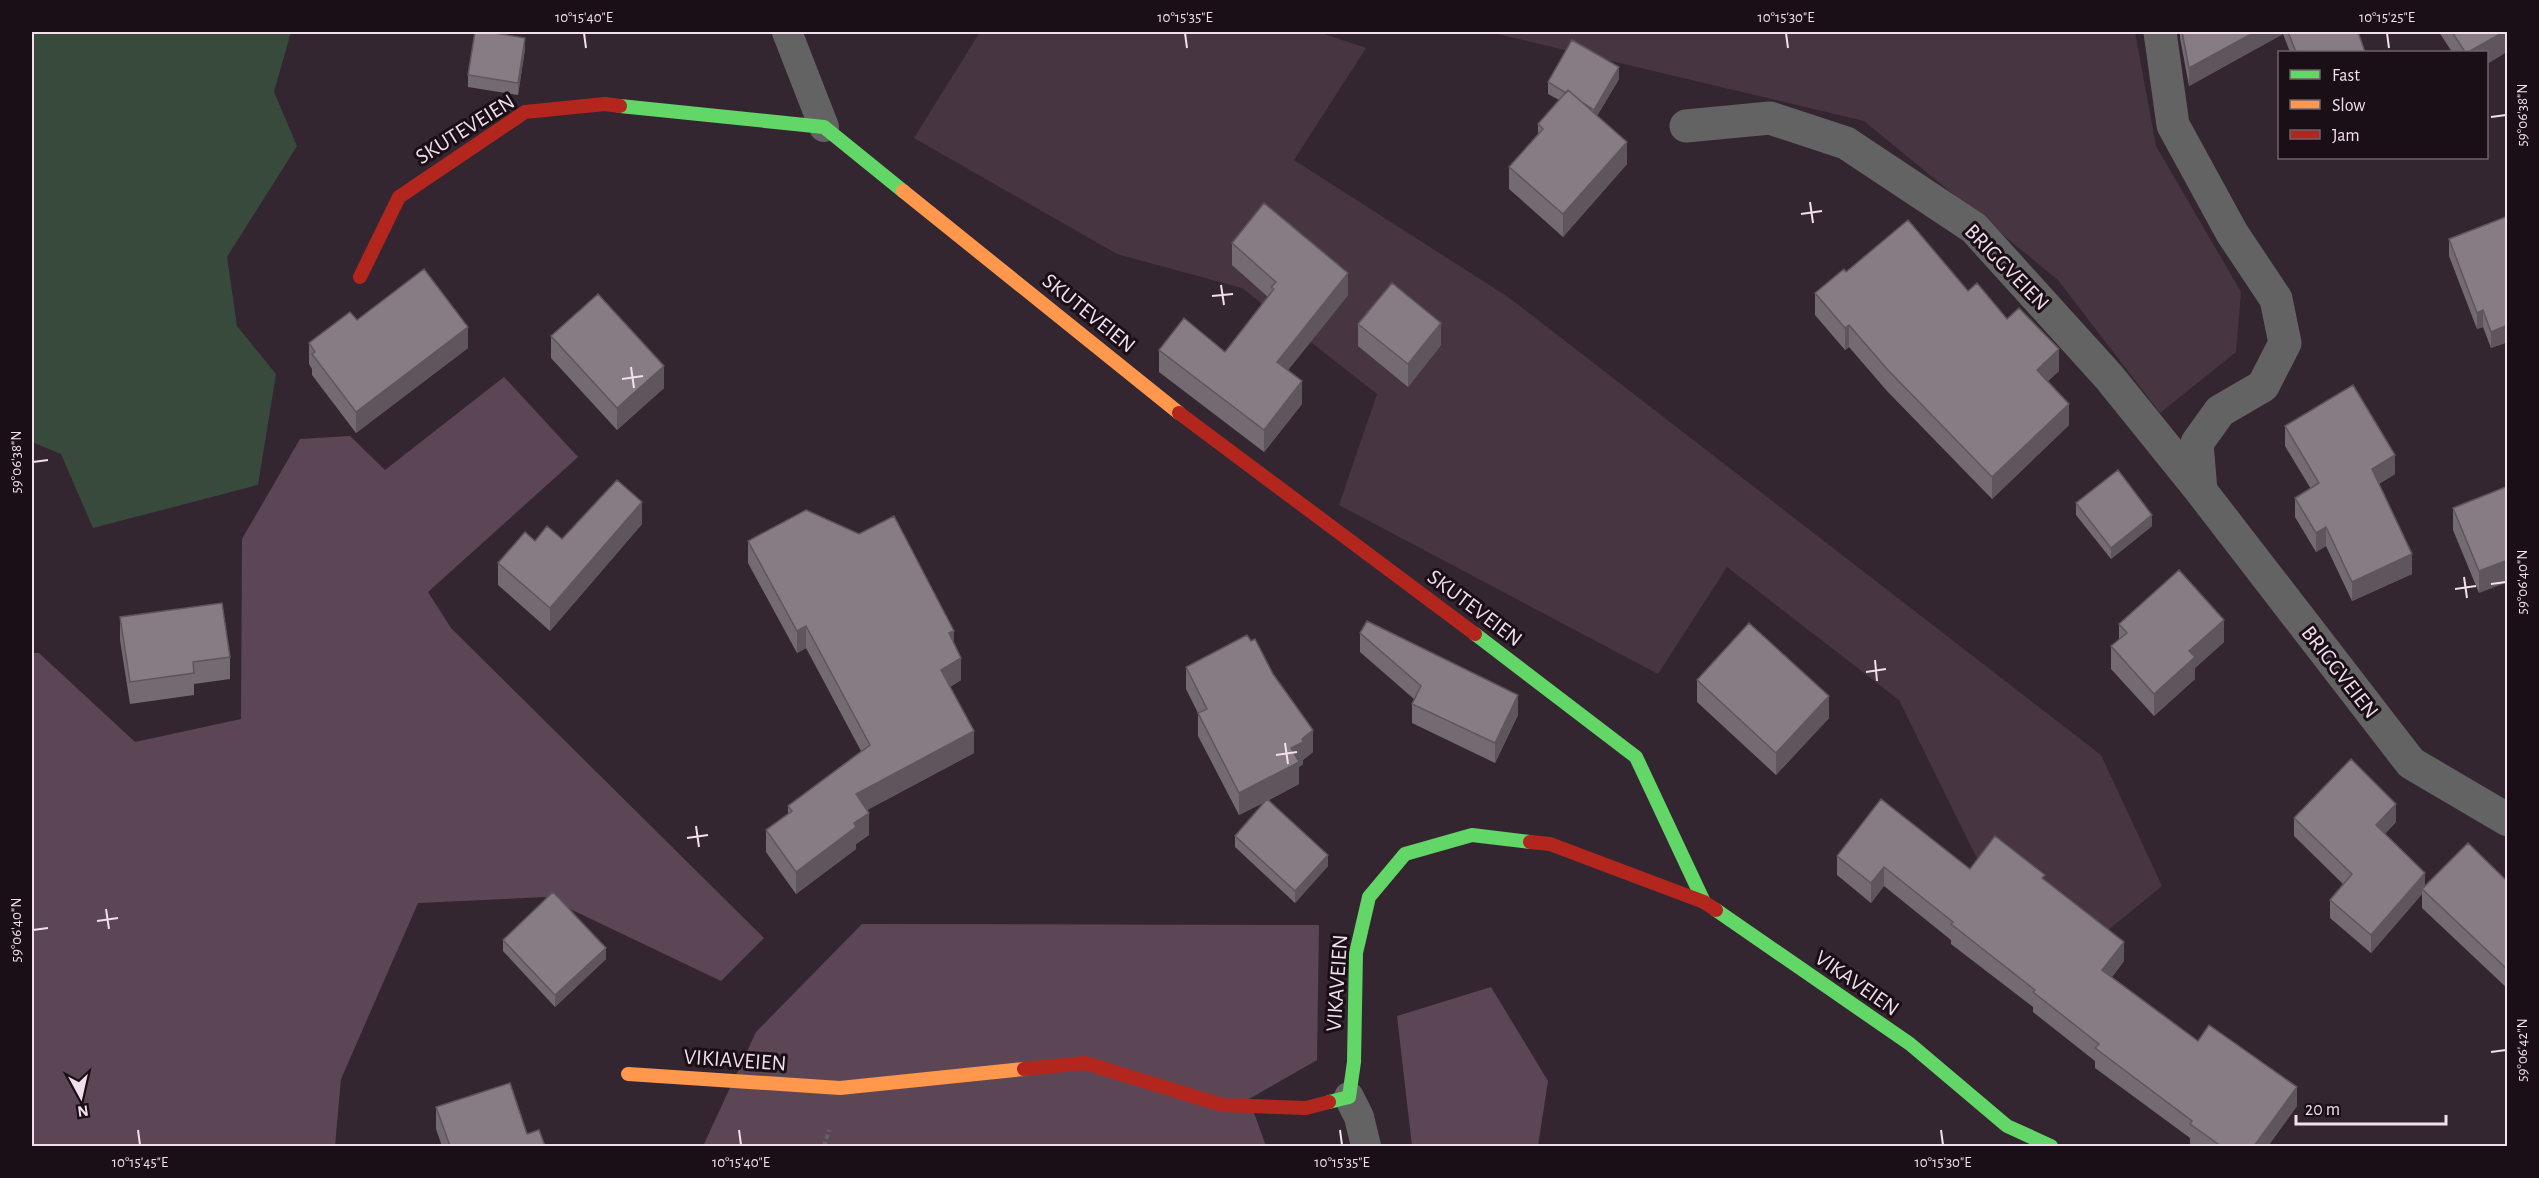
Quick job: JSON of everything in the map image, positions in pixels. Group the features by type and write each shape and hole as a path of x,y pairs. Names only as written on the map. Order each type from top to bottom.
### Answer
{"street":[{"path":"2160,32 2173,125 2232,233 2277,299 2285,343 2263,386 2220,411 2197,443 2201,491"},
{"name":"SKUTEVEIEN","path":"360,277 399,196 525,112 605,104 669,113 824,127 1186,418 1331,524 1636,757 1704,903"},
{"name":"BRIGGVEIEN","path":"1686,126 1770,118 1846,143 1974,228 2109,377 2201,491 2411,763 2508,820"},
{"name":"VIKAVEIEN","path":"1349,1097 1354,1062 1356,953 1369,897 1405,854 1472,835 1550,844 1704,903 1910,1044 2007,1126 2051,1146"},
{"name":"VIKIAVEIEN","path":"628,1074 840,1088 1085,1063 1222,1105 1306,1108 1349,1097"}],"lane":[{"path":"787,32 824,127"},
{"path":"1349,1097 1359,1117 1366,1146"}],"shaded area":[{"path":"32,32 291,32 274,92 297,146 227,257 237,326 276,374 258,485 93,528 61,454 32,442"},
{"path":"980,32 1318,32 1366,48 1294,160 1508,297 2101,755 2162,886 2107,931 1989,883 1899,700 1727,567 1658,674 1339,505 1377,394 1242,288 1117,254 914,138"},
{"path":"1489,32 2135,32 2156,146 2241,292 2236,352 2160,413 2058,280 1864,121"},
{"path":"504,377 578,457 428,592 451,628 764,938 721,981 545,897 418,903 341,1079 335,1146 32,1146 32,653 39,653 135,742 241,719 242,539 300,439 350,436 385,470"},
{"path":"862,924 1319,925 1317,1060 1249,1099 1266,1146 703,1146 756,1032"},
{"path":"1491,987 1548,1081 1538,1146 1412,1146 1397,1016"}],"building":[{"path":"475,32 525,38 518,83 468,75"},
{"path":"2182,32 2255,32 2189,68"},
{"path":"2288,32 2358,32 2365,51 2296,51"},
{"path":"2452,32 2504,32 2470,51 2464,51"},
{"path":"1572,40 1619,67 1594,110 1568,90 1566,93 1548,82"},
{"path":"1568,90 1627,142 1563,214 1509,167 1543,129 1538,124"},
{"path":"1264,203 1348,273 1277,362 1302,381 1264,430 1159,350 1184,318 1225,352 1274,289 1271,287 1276,282 1232,243"},
{"path":"2508,216 2508,325 2491,332 2483,310 2477,313 2449,239"},
{"path":"1908,220 1968,291 1977,283 2007,319 2019,308 2059,349 2037,370 2069,404 1992,477 1887,369 1849,325 1845,328 1815,293 1844,269 1846,272"},
{"path":"424,269 468,327 356,412 312,354 315,352 309,343 350,312 357,320"},
{"path":"1392,283 1441,323 1408,364 1358,324"},
{"path":"598,294 664,366 617,408 551,336"},
{"path":"2353,385 2395,455 2372,469 2412,554 2352,582 2326,527 2316,533 2295,498 2319,483 2285,426"},
{"path":"2118,470 2152,515 2111,548 2076,503"},
{"path":"617,480 642,502 550,608 498,563 525,532 535,541 547,526 562,539"},
{"path":"2508,486 2508,560 2479,571 2453,508"},
{"path":"806,510 859,534 894,516 954,631 949,633 961,658 941,670 974,731 856,794 869,813 854,823 856,827 796,872 766,830 792,811 788,806 870,745 806,626 797,631 748,541"},
{"path":"2179,570 2224,620 2189,651 2195,657 2154,694 2111,646 2127,633 2119,624"},
{"path":"222,603 230,657 193,662 194,673 130,682 120,617"},
{"path":"1367,621 1518,695 1495,743 1412,704 1421,686 1360,633"},
{"path":"1749,623 1829,696 1776,753 1697,680"},
{"path":"1247,635 1251,641 1255,639 1273,674 1313,730 1302,739 1303,742 1291,748 1299,762 1239,793 1198,713 1207,709 1186,667"},
{"path":"2351,759 2396,804 2376,825 2425,873 2371,935 2330,900 2352,874 2294,818"},
{"path":"1267,799 1328,855 1295,891 1235,836"},
{"path":"1881,799 1970,869 1995,836 2045,875 2042,878 2124,942 2102,970 2198,1041 2209,1025 2297,1087 2254,1146 2221,1146 2190,1124 2192,1121 2095,1048 2099,1044 2033,992 2035,990 1951,924 1953,922 1884,867 1871,883 1837,856"},
{"path":"2468,843 2508,882 2508,970 2422,889"},
{"path":"553,892 606,948 555,995 503,940"},
{"path":"510,1083 527,1134 539,1130 545,1146 450,1146 436,1107"}],"traffic: fast":[{"path":"620,106 824,127 903,191"},
{"path":"1475,634 1636,757 1704,902"},
{"path":"1329,1102 1349,1097 1354,1062 1356,953 1369,897 1405,854 1472,835 1530,842"},
{"path":"1716,910 1910,1044 2007,1126 2051,1146"}],"traffic: slow":[{"path":"903,191 1179,413"},
{"path":"628,1074 840,1088 1024,1069"}],"traffic: jam":[{"path":"360,277 399,197 525,112 605,104 620,106"},
{"path":"1179,413 1475,634"},
{"path":"1530,842 1550,844 1704,902 1716,910"},
{"path":"1024,1069 1085,1063 1222,1105 1306,1108 1329,1102"}]}
